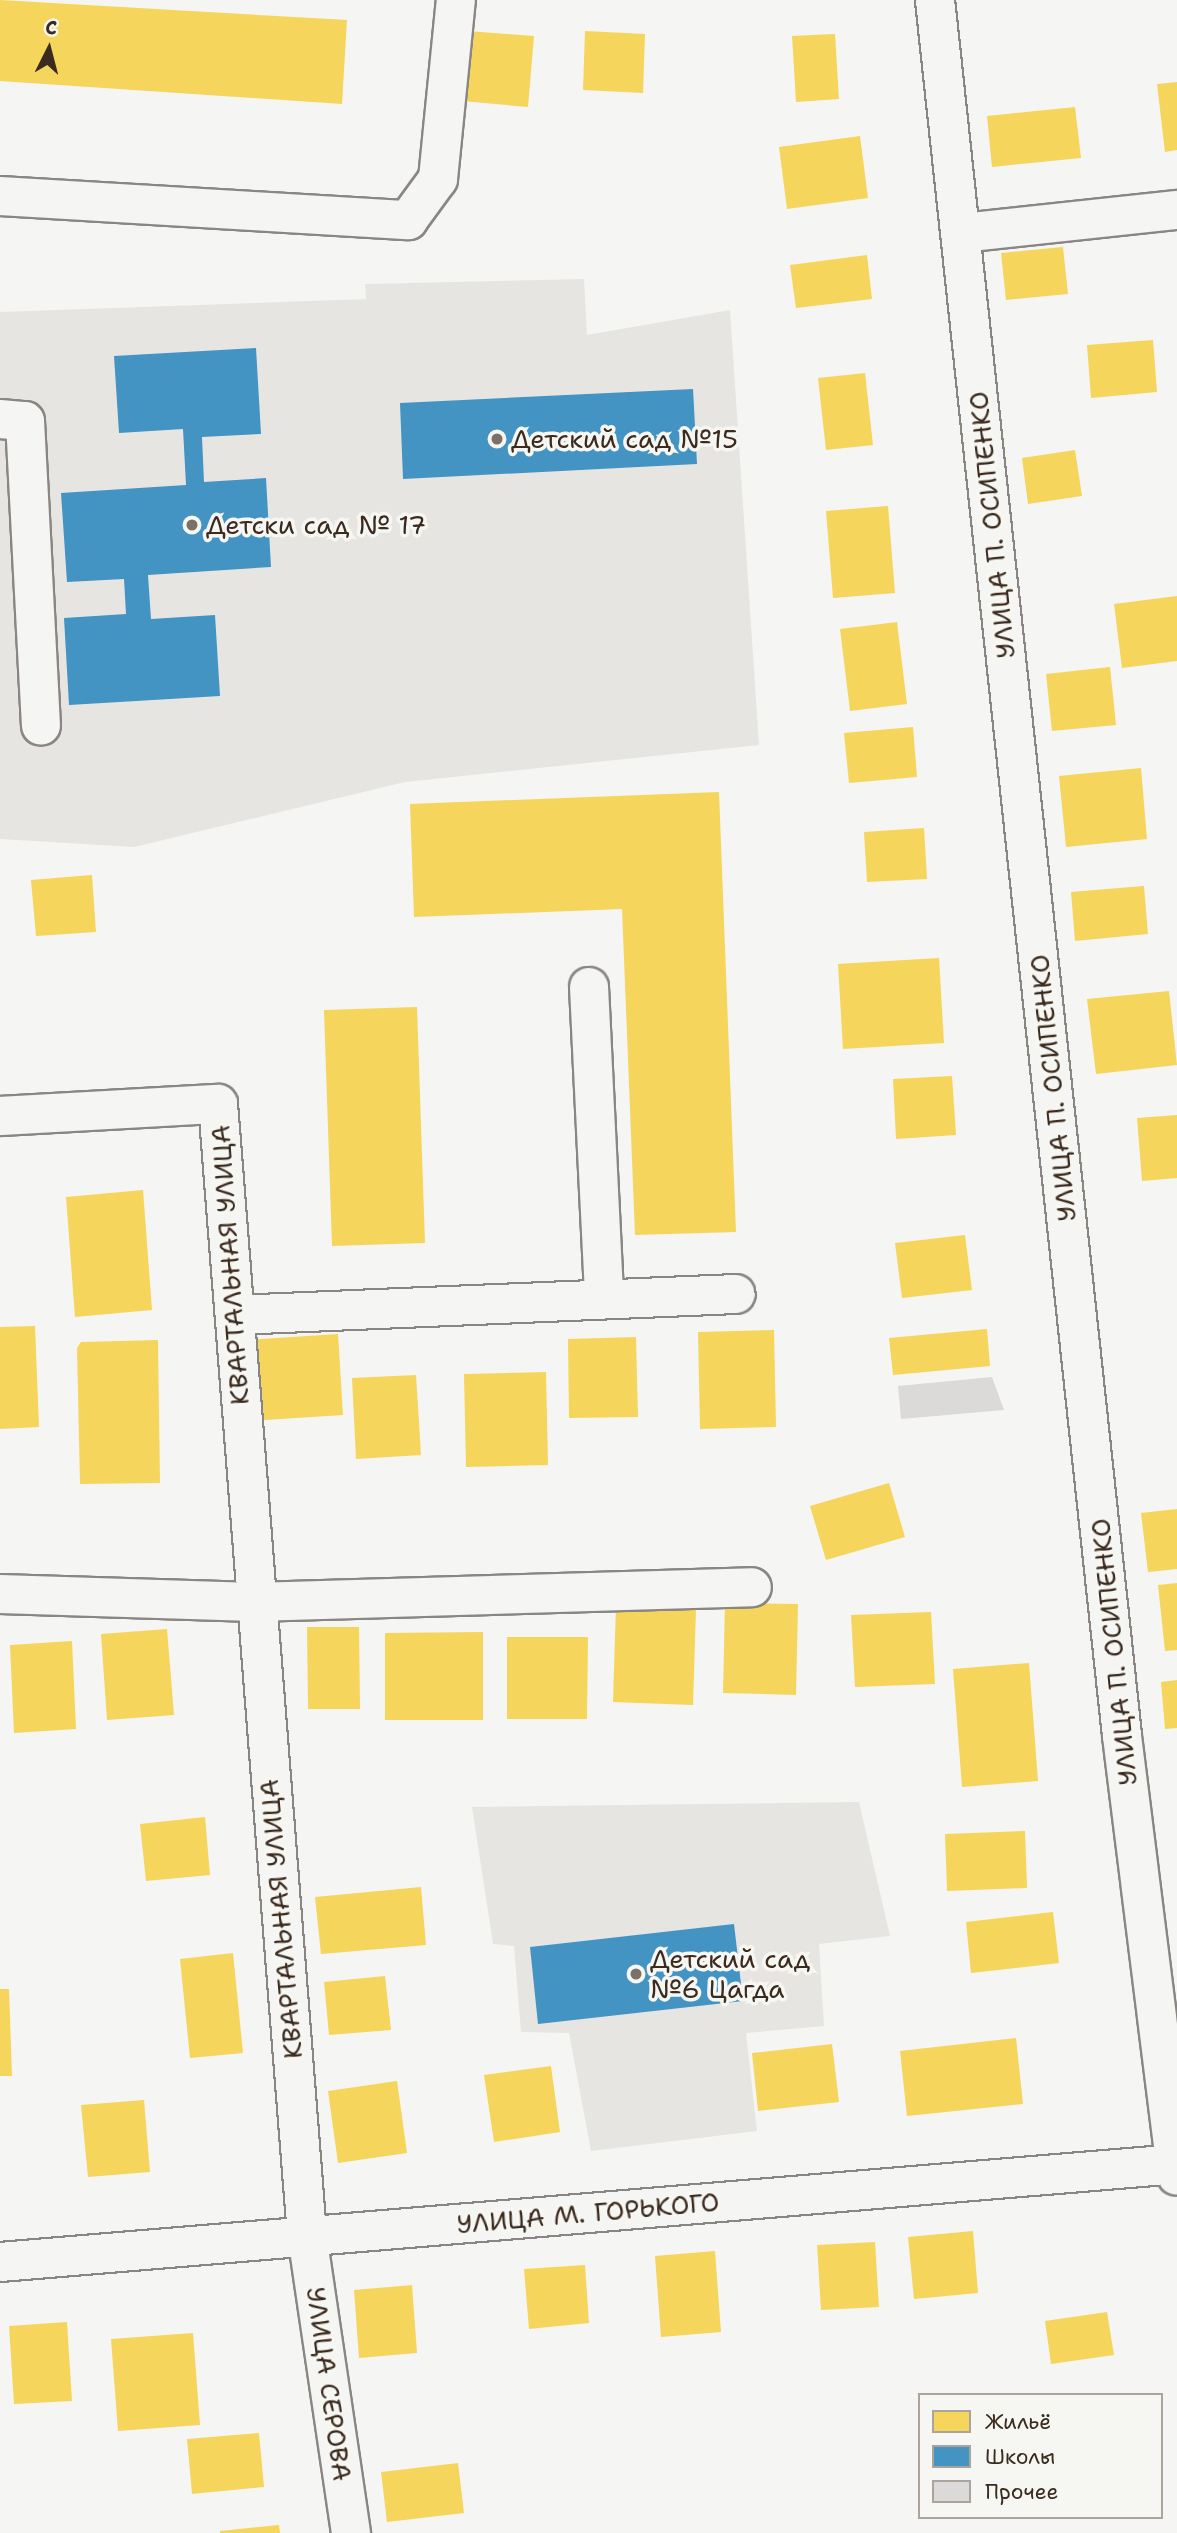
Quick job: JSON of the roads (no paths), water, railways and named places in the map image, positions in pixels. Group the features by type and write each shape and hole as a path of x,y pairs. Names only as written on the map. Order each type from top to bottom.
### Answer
{"street":[{"path":"0,196 408,220 438,179 456,0"},
{"name":"УЛИЦА П. ОСИПЕНКО","path":"935,0 1122,1736 1177,2170"},
{"path":"961,233 1177,210"},
{"path":"0,419 25,421 41,726"},
{"path":"589,987 604,1299"},
{"name":"КВАРТАЛЬНАЯ УЛИЦА","path":"0,1116 218,1104 254,1602 307,2235"},
{"path":"234,1315 736,1294"},
{"path":"0,1594 254,1602 752,1587"},
{"name":"УЛИЦА М. ГОРЬКОГО","path":"0,2262 307,2235 1177,2170"},
{"name":"УЛИЦА СЕРОВА","path":"307,2235 351,2533"}],"place":[{"name":"Детский сад №15","path":"497,439"},
{"name":"Детски сад № 17","path":"192,525"},
{"name":"Детский сад №6 Цагда","path":"636,1974"}]}
